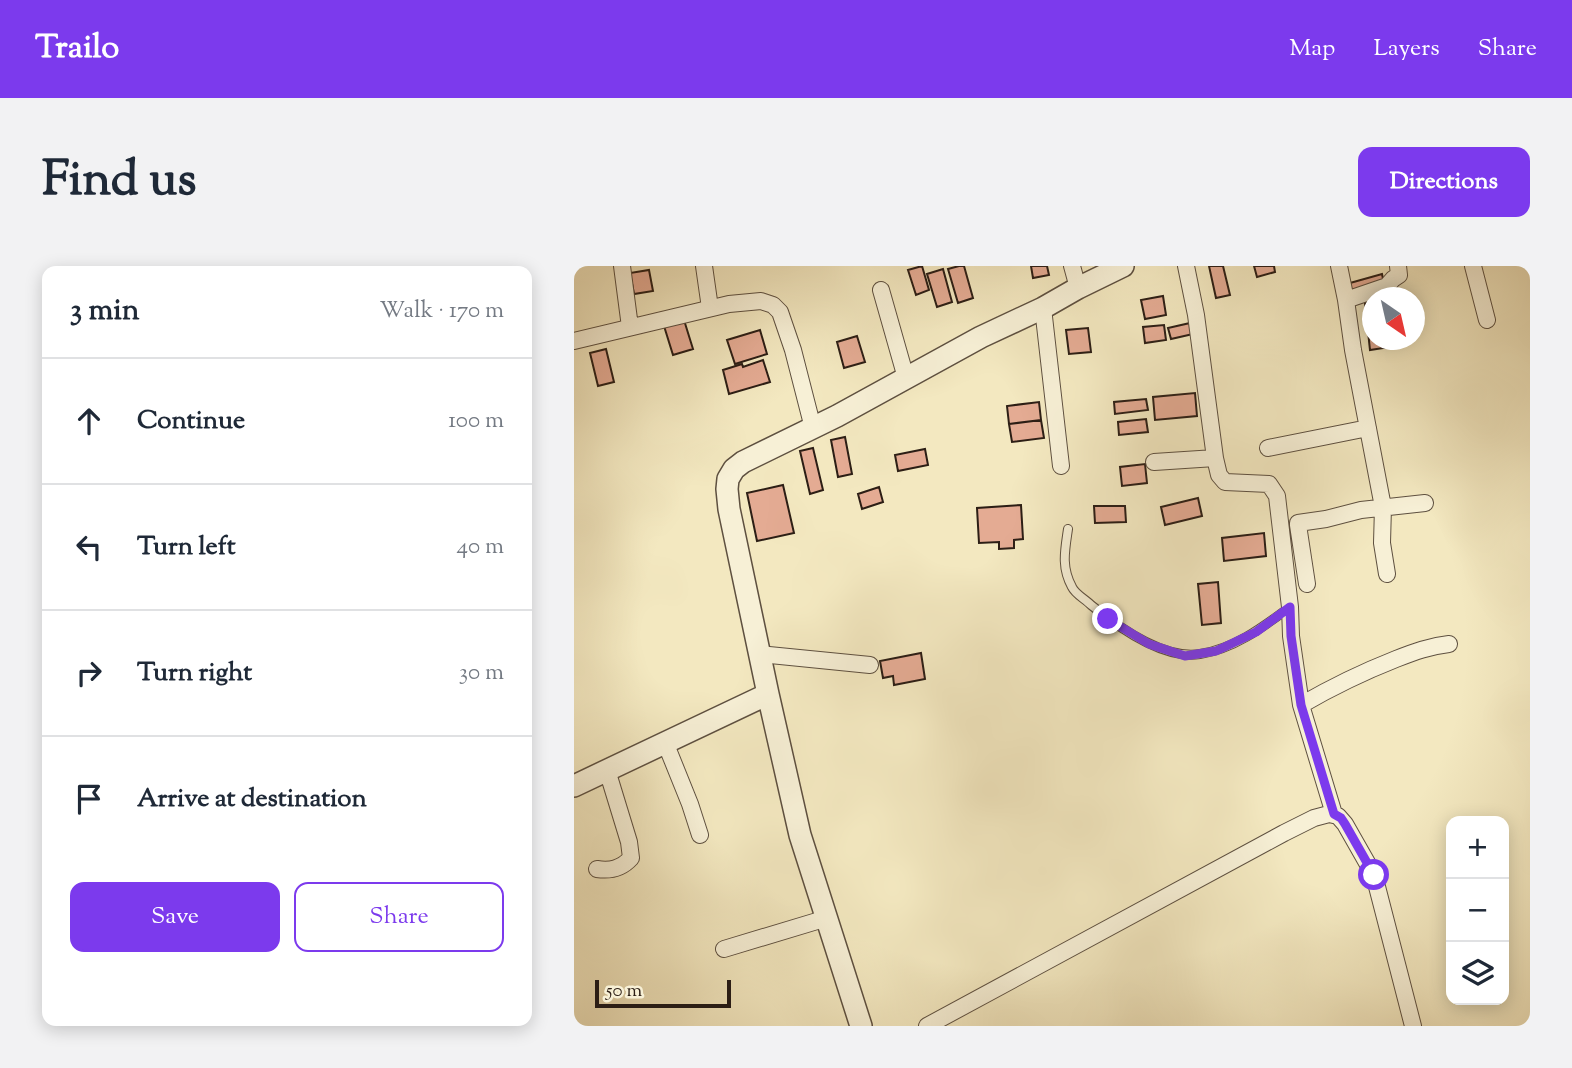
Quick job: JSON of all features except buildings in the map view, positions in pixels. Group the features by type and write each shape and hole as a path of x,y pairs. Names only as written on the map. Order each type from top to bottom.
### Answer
{"street":[{"path":"622,266 630,327"},
{"path":"704,266 710,308"},
{"path":"1072,266 1078,288"},
{"path":"861,1026 800,835 729,509 728,480 734,469 743,462 1123,266"},
{"path":"1186,266 1196,315 1219,475 1225,482 1269,484 1277,496 1301,705 1334,814"},
{"path":"1339,266 1383,507 1382,543 1387,574"},
{"path":"1346,300 1391,284 1399,275 1398,266"},
{"path":"1473,266 1488,320"},
{"path":"881,290 906,378"},
{"path":"574,341 710,308 745,301 767,302 777,308 783,317 813,428"},
{"path":"1043,308 1062,466"},
{"path":"1268,447 1368,428"},
{"path":"1154,462 1215,458"},
{"path":"1307,584 1298,524 1361,510 1425,503"},
{"path":"1301,705 1338,684 1383,664 1424,648 1449,644"},
{"path":"759,654 870,665"},
{"path":"574,786 768,694"},
{"path":"665,742 700,835"},
{"path":"597,869 614,869 631,858 629,842 607,770"},
{"path":"928,1026 1284,833 1314,818 1329,814 1341,818 1374,875 1413,1026"},
{"path":"724,949 827,918"}],"lane":[{"path":"1068,529 1063,564 1073,589 1108,619 1149,644 1185,656 1216,651 1256,632 1290,607"}],"route":[{"path":"1108,619 1149,644 1185,656 1216,651 1256,632 1290,607 1291,636 1301,705 1334,814 1345,824 1374,875"}]}
